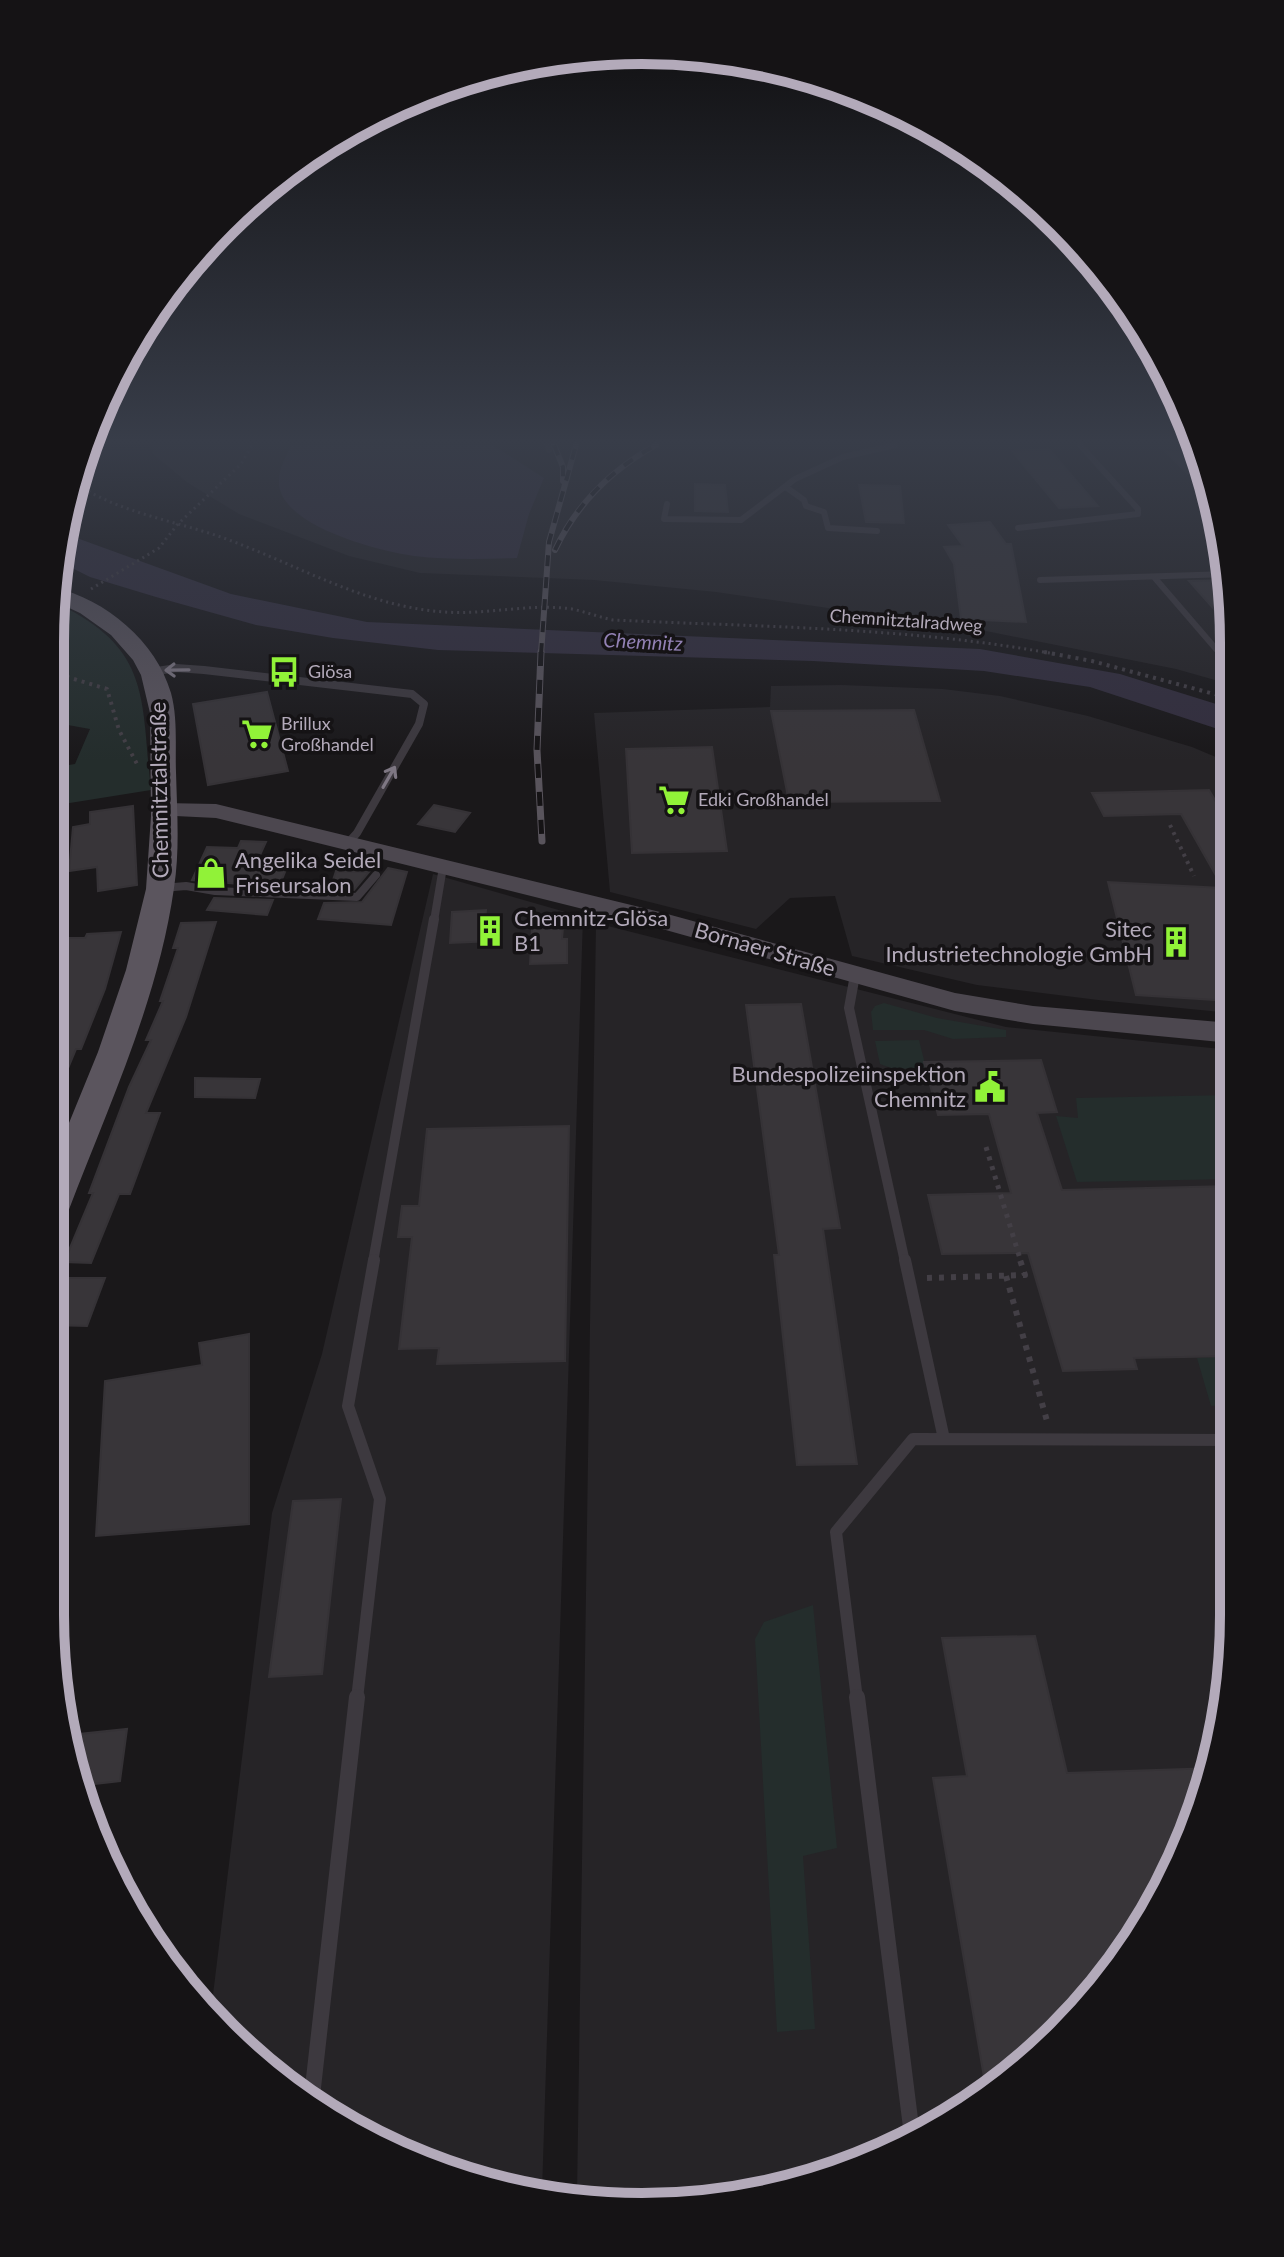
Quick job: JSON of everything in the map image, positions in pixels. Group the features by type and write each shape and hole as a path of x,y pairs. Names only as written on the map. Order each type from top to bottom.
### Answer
{"main road":[{"name":"Chemnitztalstraße","path":"64,1175 140,973 160,888 163,798 162,712 151,672 137,647 117,628 65,600"},
{"name":"Bornaer Straße","path":"163,798 660,920 855,975 995,1010 1220,1032"}],"lane":[{"path":"1040,580 1216,575"},
{"path":"1154,577 1216,649"},
{"path":"151,672 176,668 204,670 412,694 424,704 419,724 357,833 348,843"},
{"path":"313,2090 380,1499 369,1463 353,1429 348,1406 443,867"},
{"path":"160,888 186,886 215,891 357,897 376,875"},
{"path":"855,975 849,1008 944,1439"},
{"path":"911,2126 836,1532 913,1439 1220,1440"}],"path":[{"path":"91,589 155,550"},
{"name":"Chemnitztalradweg","path":"251,550 356,594 420,610 570,609 613,620 953,637 1092,661 1220,696"},
{"path":"64,676 107,689 119,730 146,780 163,798"},
{"path":"1170,825 1194,876"},
{"path":"909,1279 1025,1275 986,1147"},
{"path":"1006,1276 1052,1439"}],"shaded area":[{"path":"334,550 1212,550 1219,604 1220,681 1176,669 981,630 716,592 594,580 420,573"},
{"path":"65,608 108,636 135,677 145,726 151,790 64,804 64,766 75,764 90,729 64,724"},
{"path":"771,686 943,689 1000,696 1088,716 1192,747 1220,759 1220,1012 977,985 852,956 835,896 790,898 756,929 610,892 594,713 770,707"},
{"path":"433,874 583,917 542,2184 456,2162 421,2149 353,2116 290,2074 212,2002 272,1513 322,1354"},
{"path":"596,923 1006,1027 1220,1049 1219,1653 1209,1728 1200,1765 1176,1836 1143,1904 1101,1967 1051,2024 994,2074 931,2116 898,2133 828,2162 755,2182 680,2192 577,2189"},
{"path":"884,1003 937,1018 1006,1030 1006,1037 953,1039 924,1030 873,1030 871,1012 875,1006"},
{"path":"919,1040 926,1068 894,1069 880,1064 875,1041"},
{"path":"1220,1095 1220,1179 1077,1182 1056,1116 1078,1118 1076,1098"},
{"path":"1220,1357 1220,1405 1211,1406 1197,1358"},
{"path":"813,1605 837,1848 803,1856 815,2029 777,2032 755,1639 764,1622"}],"water":[{"name":"Chemnitz","path":"72,550 111,550 231,594 367,622 980,649 1120,674 1220,705 1220,730 1090,687 984,671 813,661 438,650 333,638 256,625 90,577 69,567"},
{"path":"386,550 519,550 517,558 414,556"}],"building":[{"path":"946,550 1012,550 1026,622 961,619 954,564"},
{"path":"1216,580 1219,615 1189,581"},
{"name":"Brillux Großhandel","path":"267,692 288,771 208,785 193,704"},
{"path":"914,710 940,801 789,802 771,711"},
{"name":"Edki Großhandel","path":"712,747 727,851 632,853 626,749"},
{"name":"Sitec Industrietechnologie GmbH","path":"1209,790 1220,808 1220,883 1181,814 1104,816 1092,793"},
{"path":"434,805 470,813 455,832 418,824"},
{"path":"133,806 137,885 98,891 97,867 69,871 73,827 90,824 90,812"},
{"path":"241,841 266,842 255,866 287,867 279,887 192,880 207,847 238,848"},
{"path":"388,868 407,872 391,925 318,919 324,903 362,902"},
{"path":"336,871 369,872 354,890 330,889"},
{"name":"Sitec Industrietechnologie GmbH","path":"1108,882 1220,888 1220,1000 1136,995"},
{"path":"214,898 273,900 267,915 207,910"},
{"path":"486,910 485,920 494,919 494,941 450,943 452,912"},
{"path":"216,922 186,1017 146,1113 160,1113 130,1194 119,1194 91,1263 64,1262 93,1193 89,1193 129,1087 151,1040 146,1040 163,1001 160,1001 178,948 173,948 181,923"},
{"path":"532,928 563,928 562,939 567,939 567,963 530,964"},
{"path":"121,932 105,989 81,1049 76,1049 64,1078 64,938 85,938 87,934"},
{"path":"801,1004 840,1228 823,1229 857,1464 797,1465 774,1255 779,1255 746,1005"},
{"path":"1041,1060 1057,1112 1037,1113 1062,1190 1220,1186 1220,1356 1134,1358 1137,1369 1063,1371 1028,1253 942,1254 928,1195 1011,1193 989,1114 938,1115 924,1062"},
{"path":"195,1078 260,1079 255,1098 195,1097"},
{"path":"569,1126 565,1361 437,1364 439,1348 399,1349 412,1237 398,1237 402,1206 419,1206 427,1129"},
{"path":"68,1278 105,1278 87,1326 64,1325 64,1288"},
{"path":"249,1334 249,1524 96,1536 105,1381 202,1365 199,1343"},
{"path":"341,1499 322,1674 269,1677 293,1501"},
{"path":"1035,1636 1067,1773 1199,1769 1176,1836 1143,1904 1123,1936 1101,1967 1051,2024 985,2081 933,1778 967,1776 942,1638"},
{"path":"127,1729 120,1781 90,1785 77,1734"}],"railway":[{"path":"541,654 548,550"},
{"path":"541,652 537,750 542,841"}],"place":[{"name":"Glösa","path":"284,672"},
{"name":"Brillux Großhandel","path":"257,734"},
{"name":"Edki Großhandel","path":"674,800"},
{"name":"Angelika Seidel Friseursalon","path":"211,873"},
{"name":"Chemnitz-Glösa B1","path":"490,931"},
{"name":"Sitec Industrietechnologie GmbH","path":"1176,942"},
{"name":"Bundespolizeiinspektion Chemnitz","path":"990,1087"}]}
